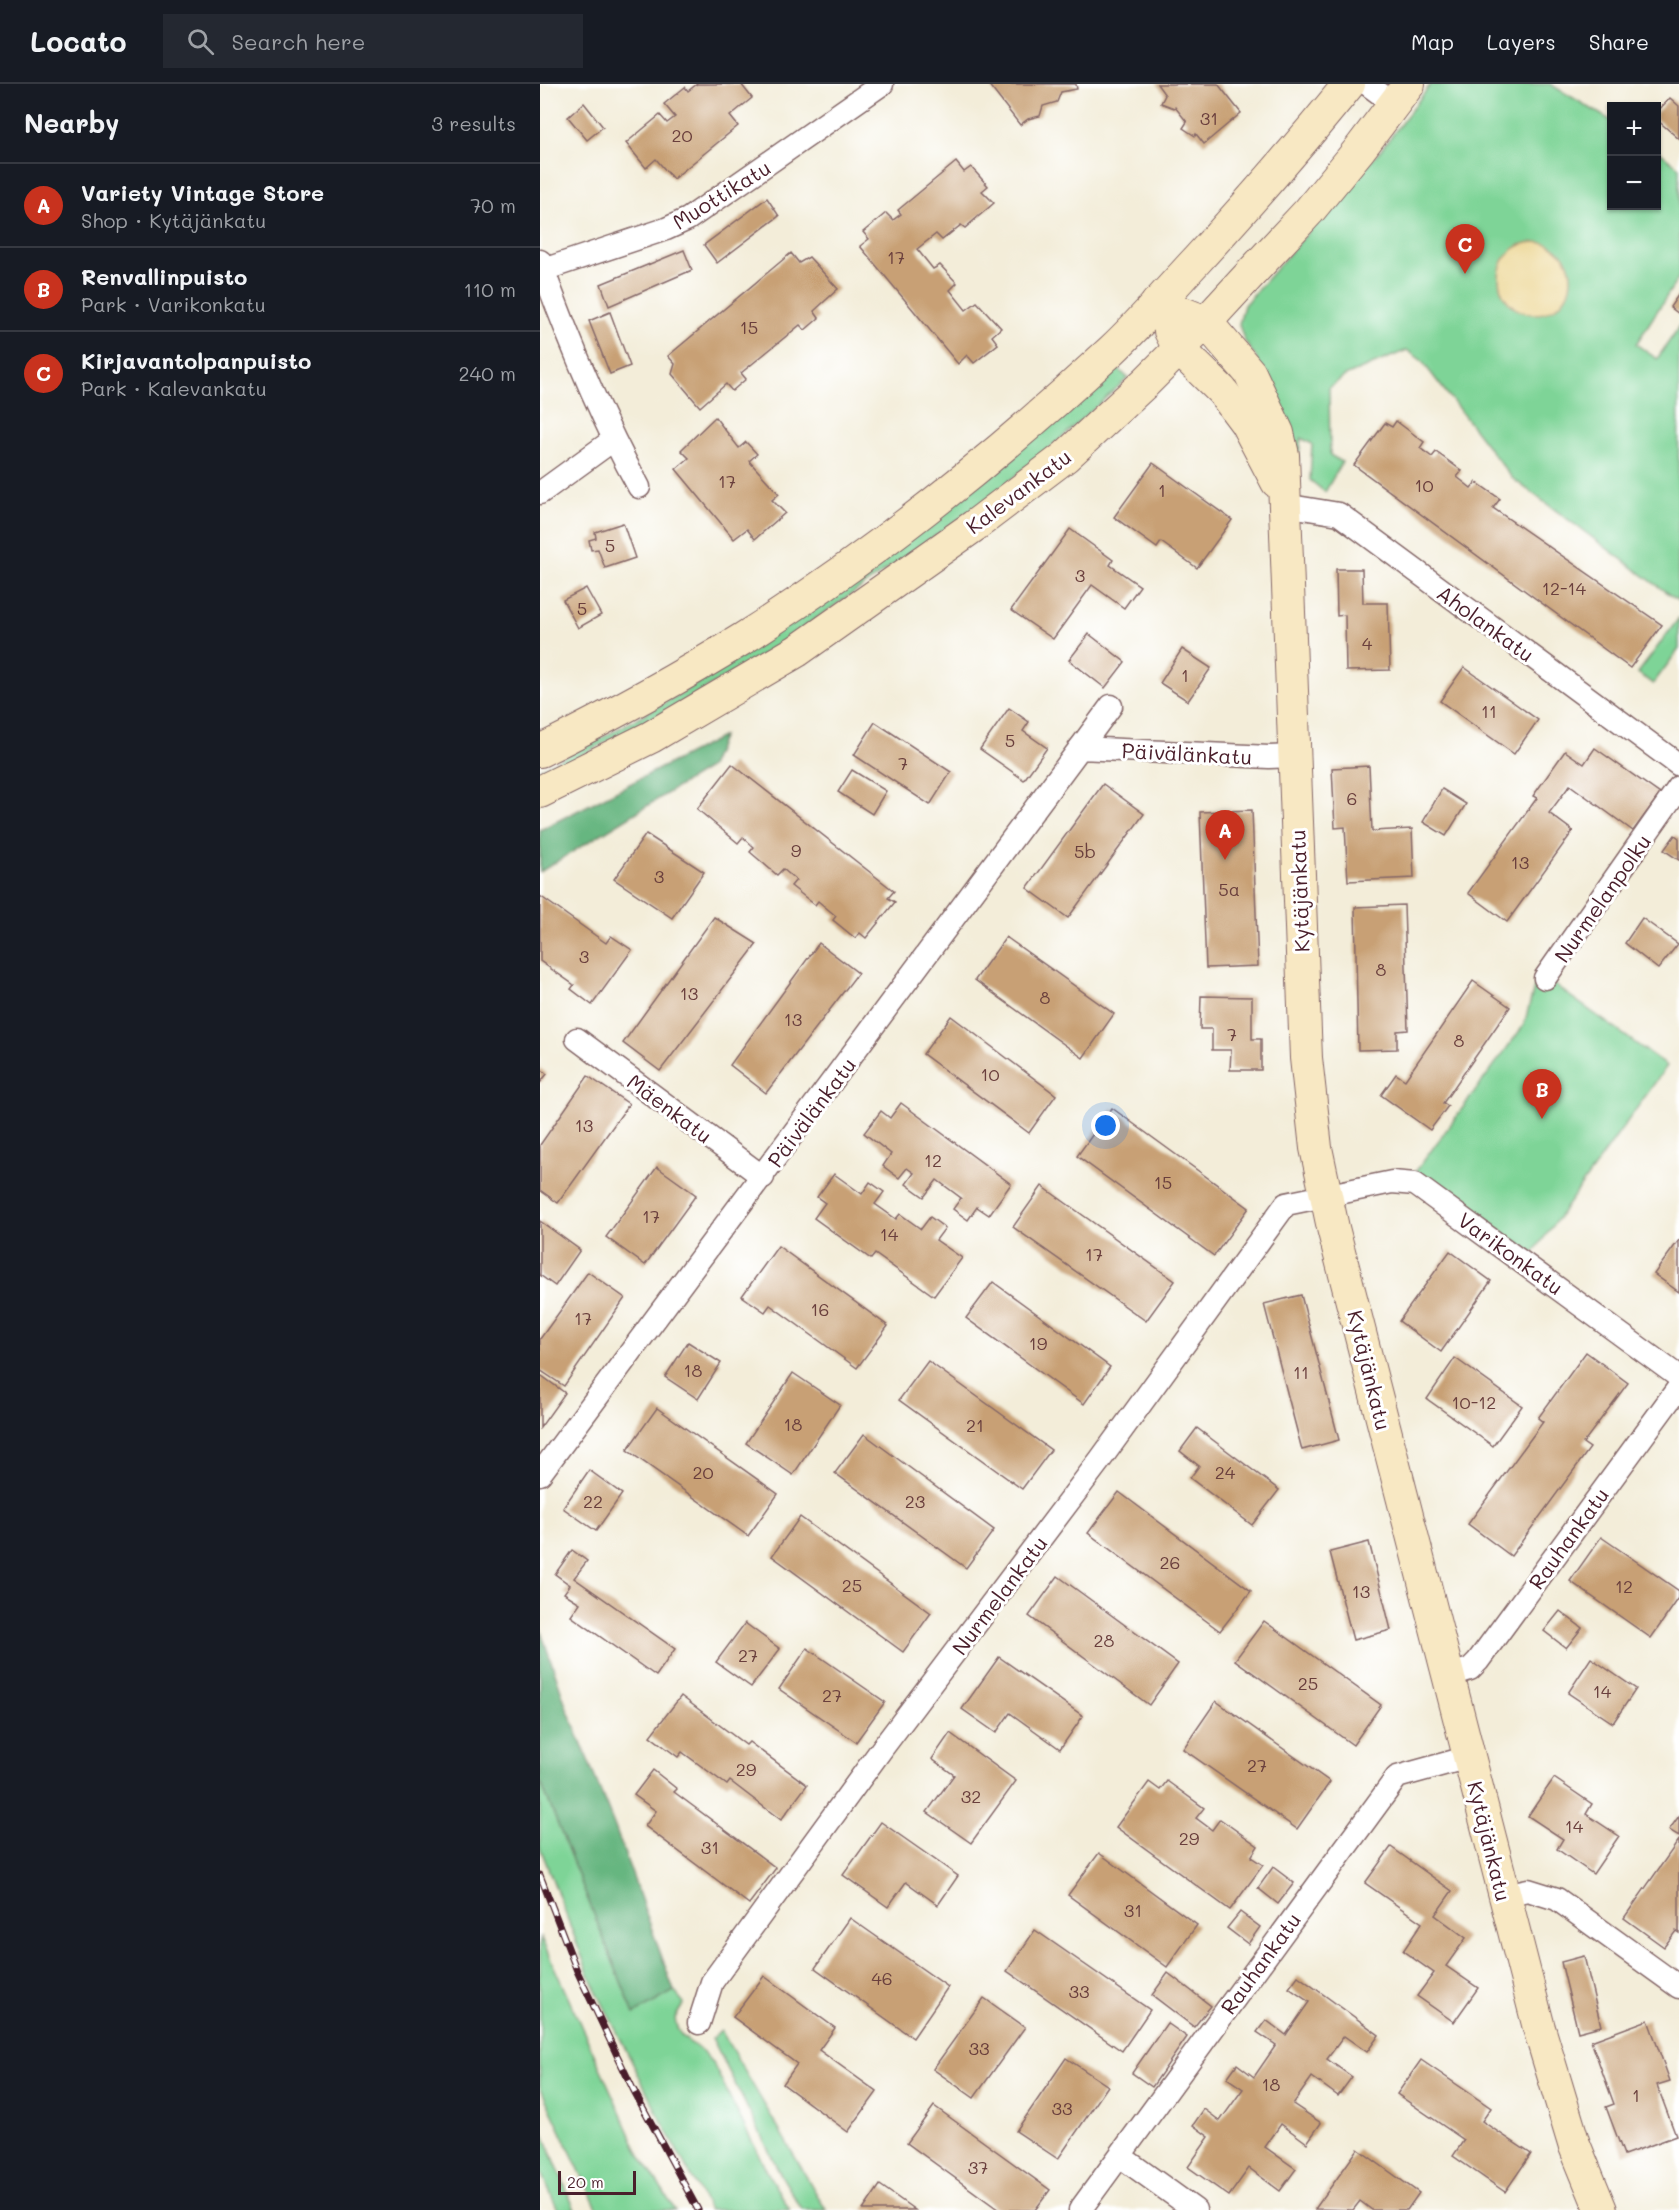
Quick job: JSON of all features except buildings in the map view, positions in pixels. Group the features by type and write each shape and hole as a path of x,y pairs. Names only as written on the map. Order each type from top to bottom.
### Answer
{"street":[{"name":"Muottikatu","path":"639,487 613,440 557,310 542,265 666,229 688,219 882,84"},
{"name":"Kalevankatu","path":"540,752 634,703 744,638 827,582 909,522 1036,417 1114,348 1280,169 1349,84"},
{"path":"1367,84 1402,94"},
{"name":"Kalevankatu","path":"540,792 651,737 797,651 974,526 1065,457 1206,322 1309,211 1402,94"},
{"name":"Kytäjänkatu","path":"1157,303 1206,322 1250,373 1268,406 1278,432 1283,455 1306,1058 1311,1114 1325,1195 1447,1676 1557,2089 1574,2144 1601,2210"},
{"name":"Kytäjänkatu","path":"1157,303 1179,349 1222,391 1246,423 1277,483 1284,505"},
{"path":"540,493 613,440"},
{"name":"Aholankatu","path":"1284,505 1339,514 1679,765"},
{"name":"Päivälänkatu","path":"540,1474 1111,706"},
{"name":"Päivälänkatu","path":"1080,748 1269,757 1294,756"},
{"name":"Nurmelanpolku","path":"1545,978 1679,788"},
{"name":"Mäenkatu","path":"577,1039 763,1177"},
{"name":"Varikonkatu","path":"1325,1195 1392,1182 1415,1184 1679,1377"},
{"name":"Nurmelankatu","path":"699,2023 712,1982 885,1746 1100,1460 1286,1204 1325,1195"},
{"name":"Rauhankatu","path":"1447,1676 1470,1669 1478,1661 1679,1387"},
{"name":"Rauhankatu","path":"1080,2210 1397,1777 1469,1757"},
{"path":"1504,1894 1528,1890 1557,1899 1679,1987"},
{"path":"1120,2156 1195,2210"}],"green space":[{"path":"1431,84 1550,84 1607,118 1607,210 1661,210 1661,153 1679,167 1679,277 1636,344 1657,359 1679,327 1678,601 1512,478 1421,360 1407,350 1345,376 1329,388 1330,455 1342,462 1325,492 1310,480 1312,444 1301,438 1298,462 1256,357 1244,340 1239,324 1244,305 1380,151"},
{"path":"1114,365 1128,378 1058,441 981,504 774,648 694,696 540,777 540,769 602,738 754,649"},
{"path":"1679,618 1679,649 1653,684 1638,673"},
{"path":"723,736 710,767 540,872 540,830"},
{"path":"1538,973 1667,1066 1531,1256 1416,1171 1524,1025"},
{"path":"540,1628 567,1708 615,1827 674,1991 634,2014 540,1780"},
{"path":"540,1780 634,2014 674,1991 684,2003 675,2018 679,2033 712,2062 771,2179 790,2210 709,2210 591,1980 540,1847"},
{"path":"540,1936 640,2155 675,2210 598,2210 540,2087"},
{"path":"721,2030 826,2210 802,2210 781,2175 712,2038"},
{"path":"540,2125 575,2210 558,2210 540,2171"}],"sand":[{"path":"1528,242 1542,242 1561,252 1571,271 1571,285 1561,304 1542,314 1528,314 1509,304 1499,285 1499,271 1509,252"}],"railway":[{"path":"540,1875 577,1971 633,2089 698,2210"}],"place":[{"name":"Kirjavantolpanpuisto","path":"1465,274"},
{"name":"Variety Vintage Store","path":"1225,860"},
{"name":"Renvallinpuisto","path":"1542,1119"}]}
